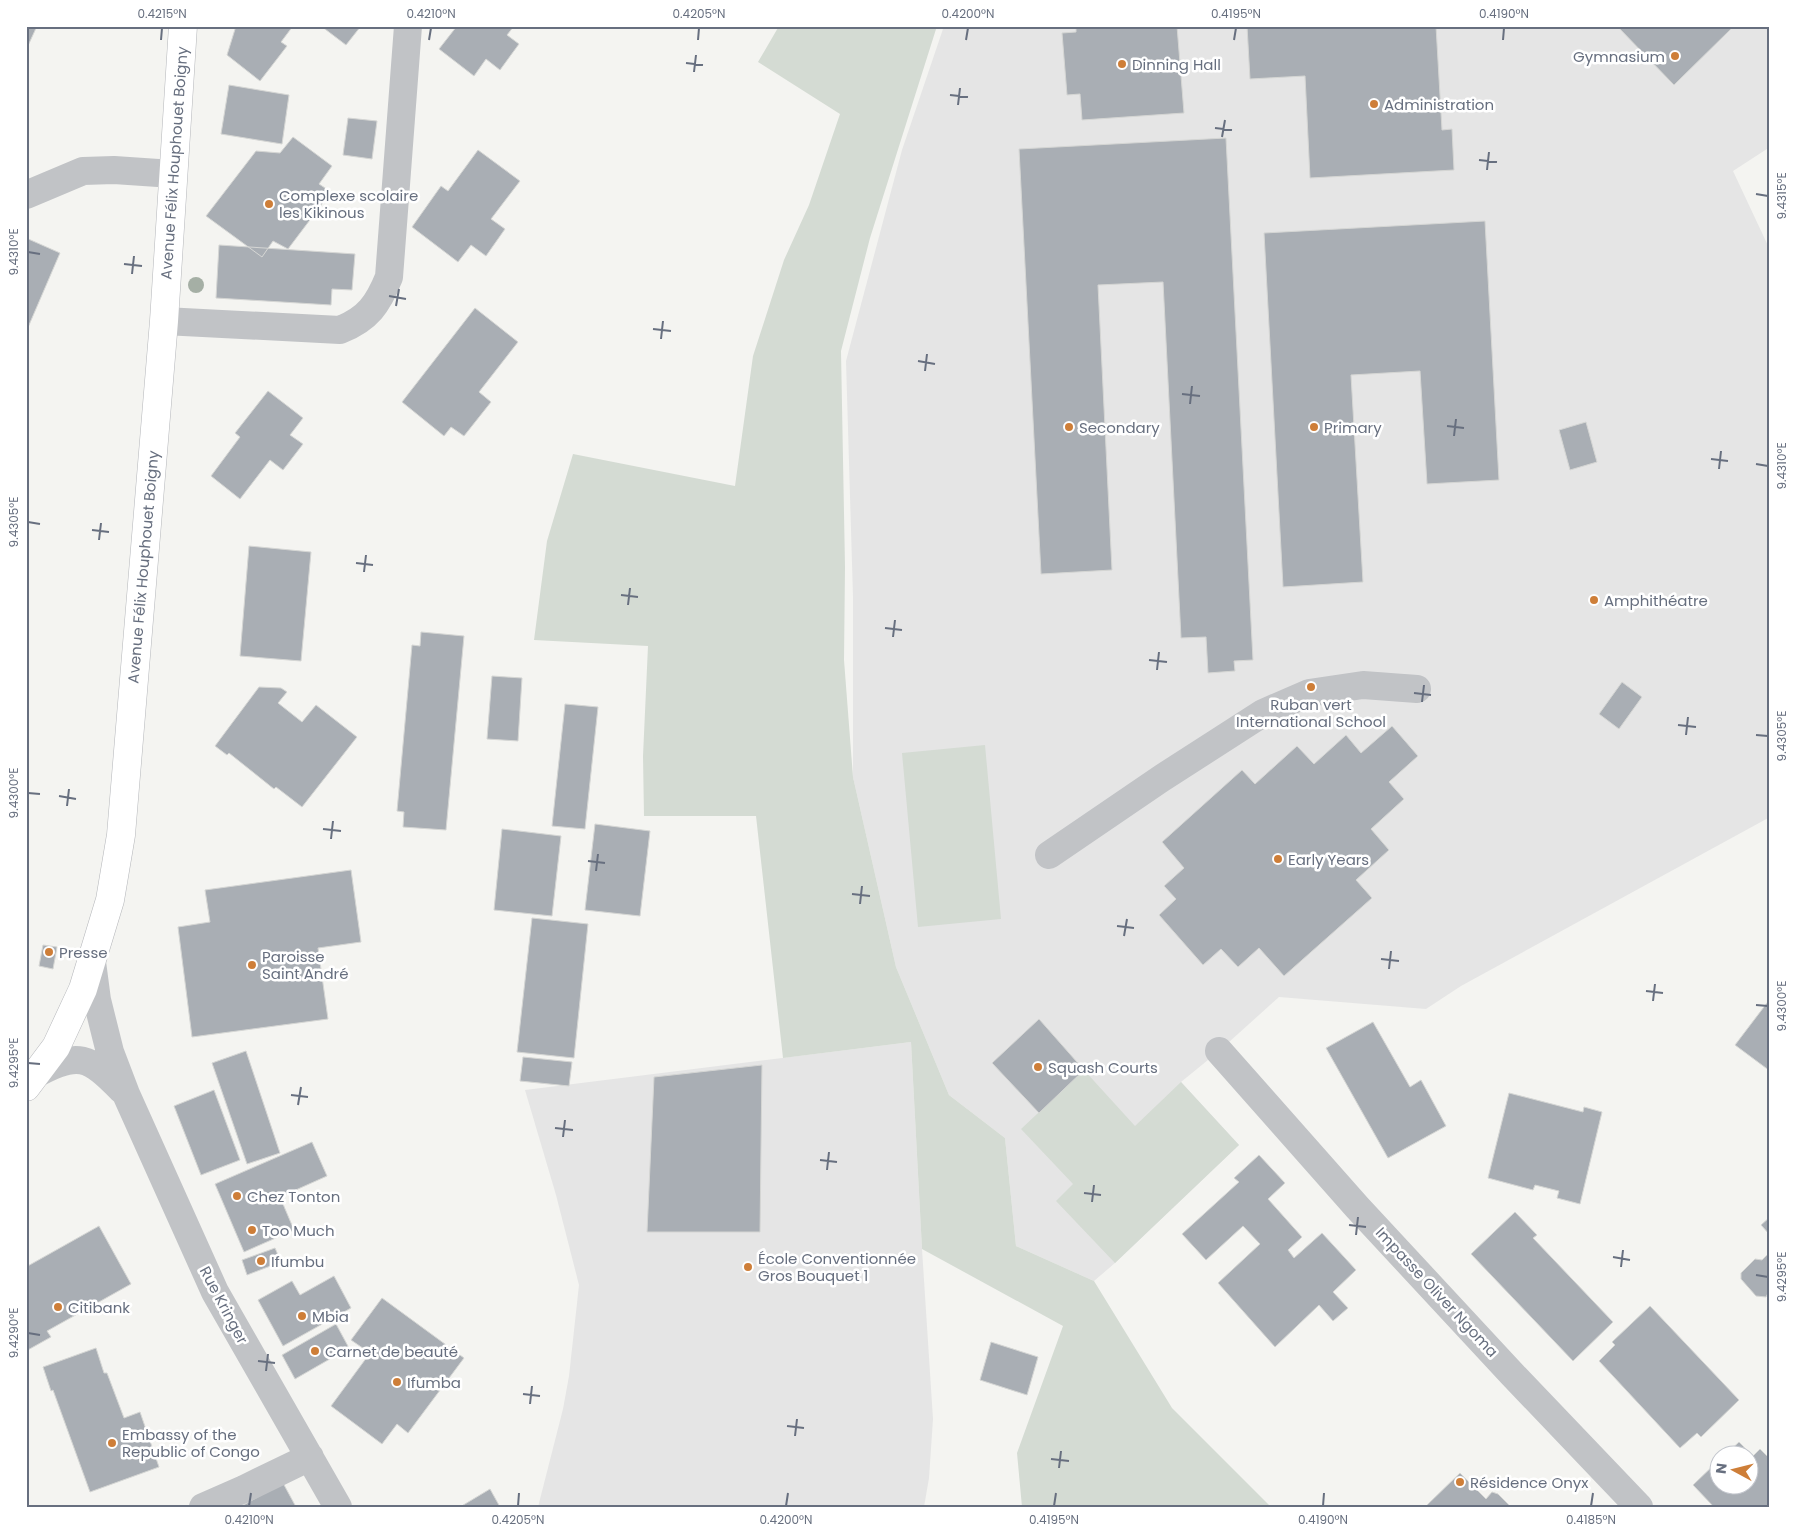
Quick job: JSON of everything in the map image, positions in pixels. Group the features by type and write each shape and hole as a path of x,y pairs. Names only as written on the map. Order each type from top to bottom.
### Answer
{"main road":[{"name":"Avenue Félix Houphouet Boigny","path":"31,1080 56,1047 83,988 110,900 120,835 164,321 183,26"}],"street":[{"path":"164,321 340,330 357,324 372,309 383,292 389,276 408,26"},
{"path":"26,195 83,171 114,170 173,174"},
{"path":"1049,855 1162,778 1263,713 1309,693 1364,685 1417,689"},
{"name":"Rue Kringer","path":"92,962 97,1000 108,1045 126,1094 215,1292 338,1507"},
{"name":"Impasse Oliver Ngoma","path":"1219,1051 1357,1207 1512,1374 1640,1507"},
{"path":"31,1080 63,1060 74,1059 85,1061 99,1068 126,1094"},
{"path":"203,1507 310,1457"}],"shaded area":[{"path":"779,26 937,26 870,238 841,351 845,567 844,660 853,777 896,967 949,1095 1005,1138 1016,1246 1094,1281 1172,1408 1271,1507 1022,1507 1017,1453 1063,1326 922,1249 911,1042 783,1058 756,816 644,816 643,756 648,646 534,640 547,541 573,454 735,486 753,356 784,260 809,205 840,114 758,62"},
{"name":"Ruban vert International School","path":"944,26 1770,26 1770,147 1733,171 1770,250 1770,817 1461,986 1426,1009 1279,997 1181,1082 1239,1145 1094,1281 1016,1246 1005,1138 949,1095 896,967 853,777 853,597 846,361 902,150"},
{"path":"985,745 1001,919 918,927 902,753"},
{"name":"École Conventionnée Gros Bouquet 1","path":"911,1042 933,1419 929,1478 924,1507 538,1507 563,1409 569,1376 579,1285 556,1195 525,1090"},
{"path":"1084,1070 1135,1126 1181,1082 1239,1145 1115,1263 1056,1201 1073,1184 1021,1129"}],"building":[{"path":"26,26 37,26 26,50"},
{"path":"236,26 293,26 281,42 287,46 260,81 227,55"},
{"path":"321,26 361,26 346,45"},
{"path":"457,26 514,26 507,35 519,44 500,70 486,59 474,76 439,49"},
{"name":"Dinning Hall","path":"1076,26 1177,26 1184,113 1082,120 1080,94 1067,95 1062,33 1076,32"},
{"name":"Administration","path":"1247,26 1436,26 1442,130 1452,129 1454,170 1310,178 1305,76 1250,79"},
{"name":"Gymnasium","path":"1617,26 1734,26 1674,85"},
{"path":"229,85 289,95 282,144 221,134"},
{"path":"348,118 377,121 372,159 343,155"},
{"name":"Complexe scolaire les Kikinous","path":"293,137 332,166 319,184 331,192 288,249 273,241 262,257 206,216 256,151 280,153"},
{"name":"Secondary","path":"1226,138 1253,660 1234,661 1235,671 1208,673 1206,637 1181,638 1163,282 1098,285 1112,570 1041,574 1019,149"},
{"path":"478,150 520,181 491,219 505,229 486,256 471,245 458,262 412,227 441,186 448,191"},
{"name":"Primary","path":"1485,221 1499,480 1427,484 1420,371 1351,375 1363,582 1283,587 1264,233"},
{"path":"26,238 60,253 26,332"},
{"path":"219,245 355,254 352,290 332,289 331,305 216,298"},
{"path":"475,308 518,342 479,392 491,402 464,436 451,427 444,436 402,402"},
{"path":"268,391 303,418 290,435 303,444 283,470 270,460 240,499 211,476 240,437 235,433"},
{"path":"1586,422 1597,462 1570,470 1559,430"},
{"path":"249,546 311,552 301,661 240,656"},
{"path":"421,632 464,636 446,830 403,827 404,812 397,811 412,645 420,646"},
{"path":"492,676 522,678 518,741 487,739"},
{"path":"1622,682 1642,697 1619,729 1599,714"},
{"path":"259,687 281,688 287,692 278,703 302,722 316,705 357,737 302,807 276,787 274,789 229,753 227,755 215,746"},
{"path":"565,704 598,707 585,829 552,826"},
{"name":"Early Years","path":"1392,726 1418,756 1389,782 1404,799 1371,829 1389,850 1356,880 1372,898 1284,976 1259,948 1238,967 1221,949 1203,965 1159,915 1176,899 1164,886 1184,868 1162,842 1242,770 1255,784 1297,746 1314,764 1346,735 1361,753"},
{"path":"595,824 650,831 640,916 585,910"},
{"path":"502,829 561,836 552,916 494,910"},
{"name":"Paroisse Saint André","path":"351,870 361,942 318,948 328,1019 192,1037 178,927 210,922 205,890"},
{"path":"532,918 588,924 574,1058 517,1052"},
{"name":"Presse","path":"43,945 57,947 53,969 39,966"},
{"path":"1770,999 1770,1071 1735,1045"},
{"name":"Squash Courts","path":"1039,1019 1084,1070 1039,1113 992,1063"},
{"path":"1373,1022 1410,1087 1421,1080 1446,1126 1388,1158 1326,1048"},
{"path":"246,1051 280,1153 247,1164 212,1063"},
{"path":"523,1057 572,1062 569,1086 520,1081"},
{"path":"762,1065 760,1232 647,1232 654,1077"},
{"path":"214,1090 240,1160 201,1175 174,1106"},
{"path":"1509,1093 1583,1112 1584,1107 1602,1112 1580,1204 1557,1198 1559,1191 1535,1185 1533,1190 1488,1178"},
{"path":"312,1142 327,1176 280,1197 294,1230 244,1252 215,1184"},
{"path":"1259,1155 1285,1183 1268,1199 1302,1237 1288,1250 1294,1258 1322,1233 1356,1270 1333,1292 1348,1308 1333,1321 1319,1305 1275,1347 1218,1283 1260,1244 1243,1226 1206,1260 1182,1234 1239,1182 1234,1178"},
{"path":"1515,1212 1537,1235 1533,1238 1613,1322 1573,1361 1471,1254"},
{"path":"1770,1217 1770,1235 1761,1225"},
{"name":"Citibank","path":"99,1226 131,1284 47,1331 51,1337 26,1351 26,1267"},
{"name":"Ifumbu","path":"275,1248 281,1262 247,1275 242,1260"},
{"path":"1770,1252 1770,1295 1768,1293 1766,1297 1756,1296 1741,1279 1741,1273 1755,1259 1762,1260"},
{"name":"Mbia","path":"334,1276 351,1308 283,1346 258,1300 292,1281 300,1295"},
{"name":"Ifumba","path":"382,1298 464,1358 408,1433 397,1424 382,1444 331,1406 370,1353 351,1340"},
{"path":"1650,1306 1739,1400 1701,1437 1697,1433 1680,1448 1599,1361 1615,1345 1612,1342"},
{"name":"Carnet de beauté","path":"336,1324 349,1348 295,1379 282,1355"},
{"path":"991,1342 1038,1357 1027,1395 980,1380"},
{"name":"Embassy of the Republic of Congo","path":"96,1348 104,1373 107,1373 124,1418 140,1412 159,1467 90,1492 43,1367"},
{"path":"1739,1442 1743,1446 1735,1446"},
{"path":"1760,1449 1770,1459 1770,1507 1714,1507 1693,1485 1708,1471 1708,1496 1758,1496 1758,1451"},
{"name":"Résidence Onyx","path":"1460,1473 1486,1499 1492,1492 1498,1494 1511,1507 1425,1507"},
{"path":"283,1483 296,1507 240,1507"},
{"path":"490,1489 500,1507 460,1507"}],"place":[{"name":"Gymnasium","path":"1675,56"},
{"name":"Dinning Hall","path":"1122,64"},
{"name":"Administration","path":"1374,104"},
{"name":"Complexe scolaire les Kikinous","path":"269,204"},
{"name":"Secondary","path":"1069,427"},
{"name":"Primary","path":"1314,427"},
{"name":"Amphithéatre","path":"1594,600"},
{"name":"Ruban vert International School","path":"1311,687"},
{"name":"Early Years","path":"1278,859"},
{"name":"Presse","path":"49,952"},
{"name":"Paroisse Saint André","path":"252,965"},
{"name":"Squash Courts","path":"1038,1067"},
{"name":"Chez Tonton","path":"237,1196"},
{"name":"Too Much","path":"252,1230"},
{"name":"Ifumbu","path":"261,1261"},
{"name":"École Conventionnée Gros Bouquet 1","path":"748,1267"},
{"name":"Citibank","path":"58,1307"},
{"name":"Mbia","path":"302,1316"},
{"name":"Carnet de beauté","path":"315,1351"},
{"name":"Ifumba","path":"397,1382"},
{"name":"Embassy of the Republic of Congo","path":"112,1443"},
{"name":"Résidence Onyx","path":"1460,1482"}]}
